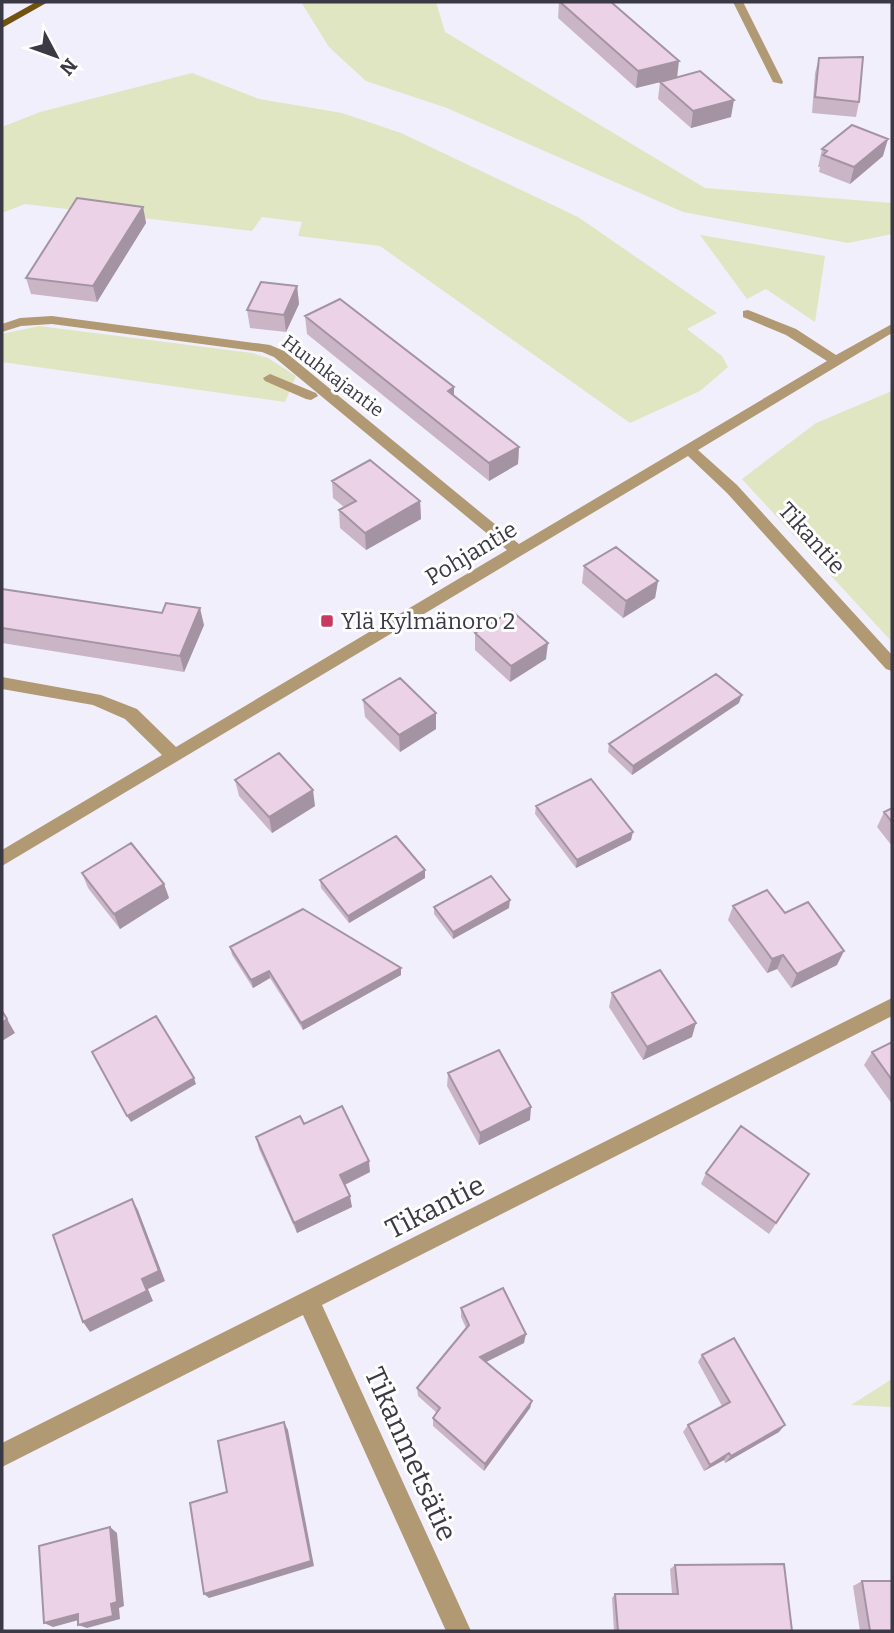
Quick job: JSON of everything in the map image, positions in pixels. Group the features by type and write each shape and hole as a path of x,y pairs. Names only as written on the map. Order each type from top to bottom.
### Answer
{"main road":[{"path":"2,25 43,2"}],"street":[{"path":"738,2 778,82"},
{"path":"748,314 803,338 837,362"},
{"name":"Huuhkajantie","path":"2,328 20,322 51,320 265,348 279,354 518,551"},
{"name":"Pohjantie","path":"2,859 892,328"},
{"path":"270,378 311,396"},
{"name":"Tikantie","path":"690,450 732,489 892,665"},
{"path":"2,683 95,699 131,714 174,756"},
{"name":"Tikantie","path":"2,1455 892,1007"},
{"name":"Tikanmetsätie","path":"310,1302 459,1631"}],"green space":[{"path":"301,2 436,2 445,32 705,188 892,203 892,234 848,243 683,212 447,108 366,81 329,47"},
{"path":"192,73 259,99 342,113 401,133 578,217 717,313 687,329 722,356 728,367 700,391 630,423 380,246 298,236 302,222 262,217 252,231 25,204 2,213 2,127 40,112"},
{"path":"700,235 825,256 815,322 766,289 747,299"},
{"path":"39,326 252,353 268,358 296,376 285,402 2,362 2,334"},
{"path":"892,391 892,642 742,479 816,423"},
{"path":"892,1379 892,1407 851,1405"}],"building":[{"path":"560,2 611,2 679,61 638,71"},
{"path":"863,57 859,102 815,97 819,58"},
{"path":"700,71 734,100 693,111 660,82"},
{"path":"852,125 888,139 854,167 823,155 827,151 822,149"},
{"path":"77,198 143,207 93,286 26,278"},
{"path":"261,282 297,286 284,315 247,310"},
{"path":"340,299 454,387 448,391 519,447 489,463 305,316"},
{"path":"370,460 420,501 365,533 339,510 356,501 332,481"},
{"path":"616,547 658,581 626,601 584,566"},
{"path":"2,589 162,613 166,603 200,608 180,656 2,628"},
{"path":"512,611 548,643 511,666 475,633"},
{"path":"716,674 742,695 633,766 609,744"},
{"path":"400,678 436,713 399,735 363,700"},
{"path":"279,753 313,790 269,817 235,780"},
{"path":"591,779 633,832 577,860 536,806"},
{"path":"892,808 892,822 884,812"},
{"path":"396,836 425,870 348,916 320,880"},
{"path":"131,843 164,884 114,914 82,873"},
{"path":"491,876 510,900 453,932 434,907"},
{"path":"767,890 785,913 808,902 844,951 797,974 783,955 772,959 733,906"},
{"path":"303,909 401,968 301,1023 269,971 251,980 230,947"},
{"path":"660,970 696,1023 647,1047 612,993"},
{"path":"156,1016 194,1078 127,1116 92,1052"},
{"path":"892,1042 892,1080 872,1052"},
{"path":"499,1050 531,1107 480,1133 448,1073"},
{"path":"342,1106 369,1161 340,1175 350,1196 294,1223 256,1137 300,1116 304,1124"},
{"path":"741,1126 809,1174 776,1223 706,1173"},
{"path":"132,1199 159,1271 142,1279 147,1291 83,1322 53,1235"},
{"path":"503,1288 526,1334 480,1357 532,1401 485,1464 433,1418 440,1408 417,1388 469,1325 461,1308"},
{"path":"734,1338 785,1425 710,1465 688,1425 730,1402 702,1355"},
{"path":"284,1422 311,1561 204,1594 190,1503 227,1492 218,1441"},
{"path":"110,1527 117,1602 111,1604 113,1616 78,1625 78,1614 44,1623 39,1546"},
{"path":"784,1564 792,1631 618,1631 615,1594 678,1594 675,1565"},
{"path":"862,1581 892,1581 892,1631 870,1631"}],"place":[{"name":"Ylä Kylmänoro 2","path":"327,621"}]}
